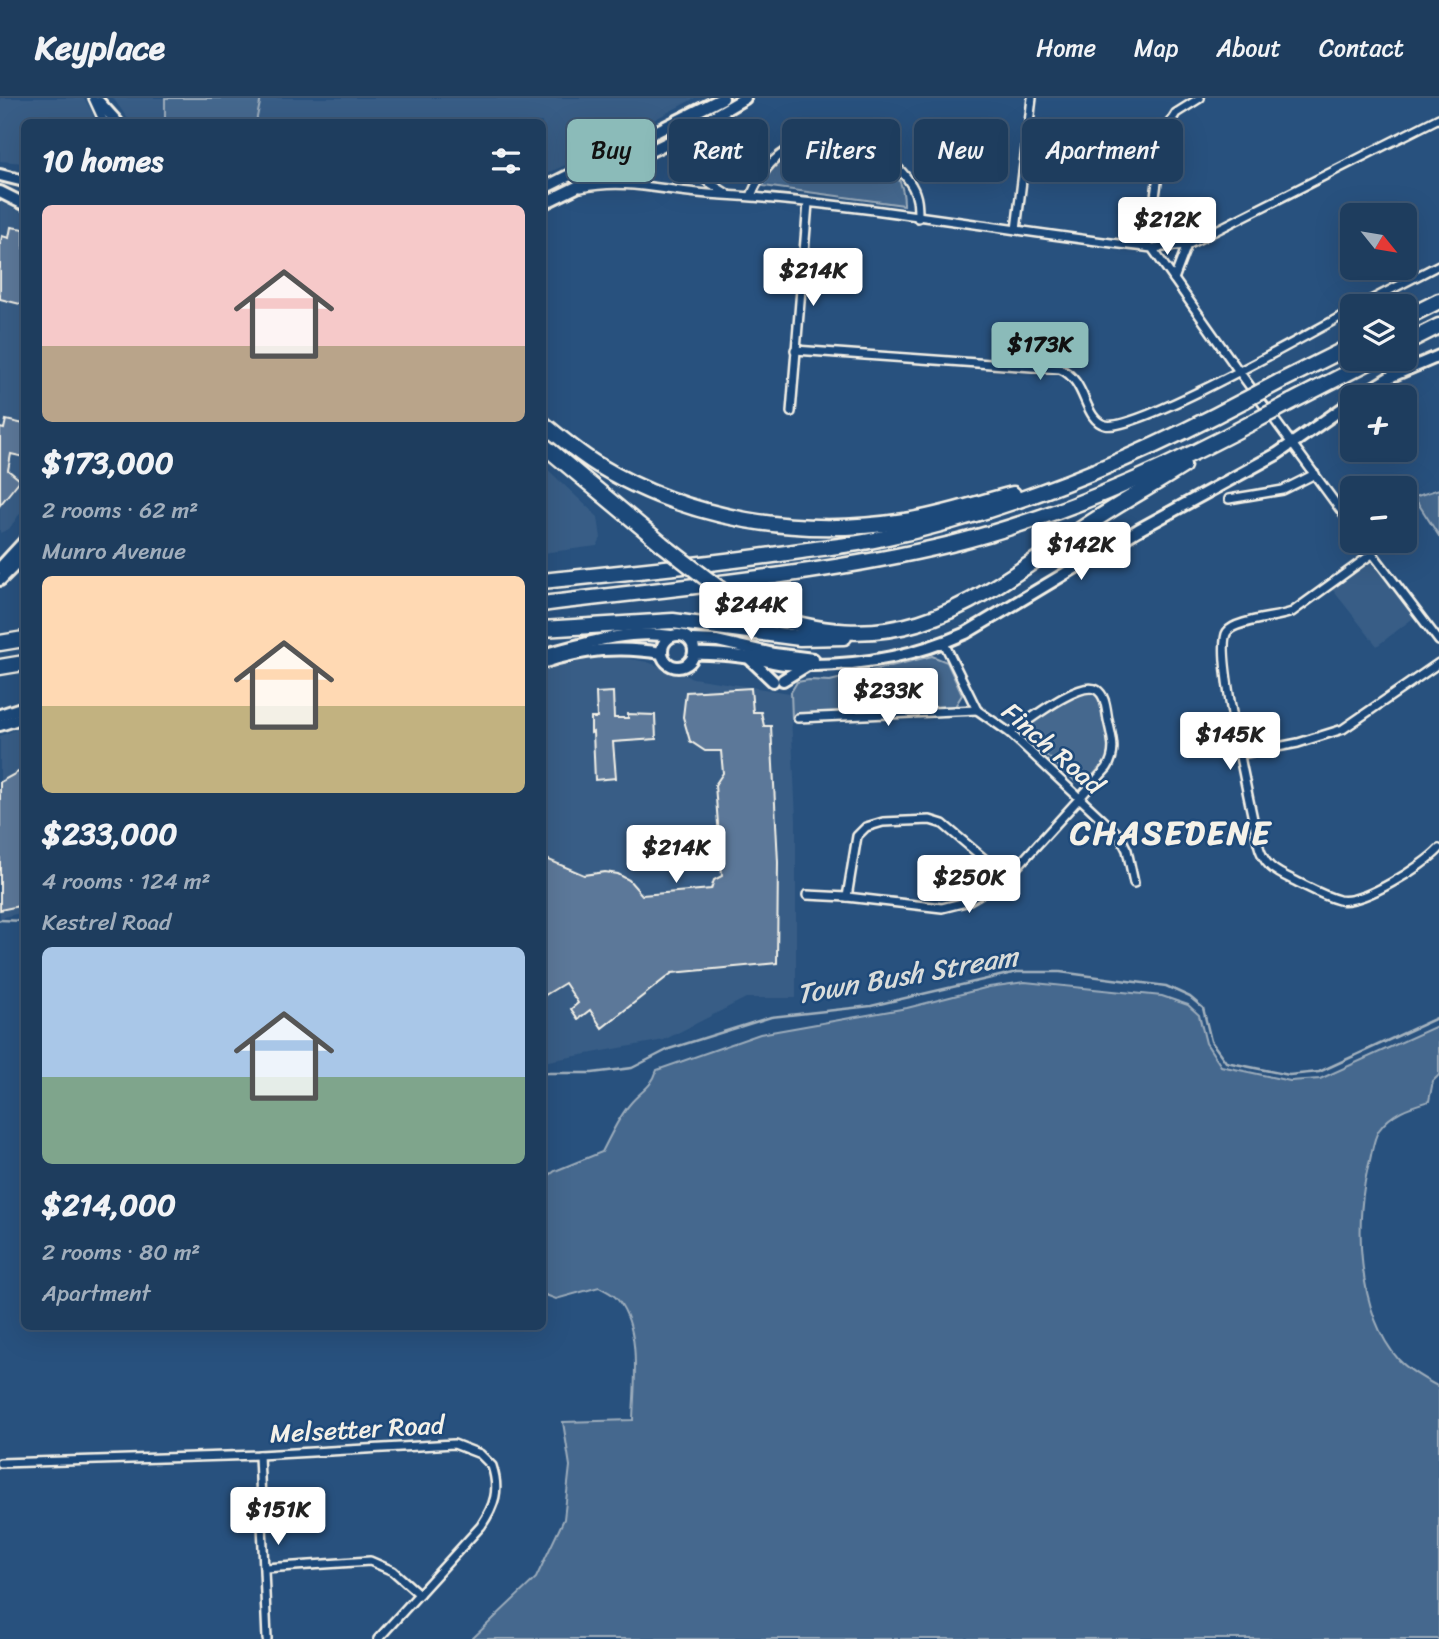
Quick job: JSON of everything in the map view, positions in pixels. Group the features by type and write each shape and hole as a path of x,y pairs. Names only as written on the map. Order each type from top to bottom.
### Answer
{"highway":[{"path":"1417,312 1439,301"},
{"path":"1417,338 1439,326"},
{"path":"546,582 741,560 877,540 969,516 1052,487 1163,440 1340,352"},
{"path":"546,629 673,621 800,638 856,637 923,622 965,606 1089,523 1240,429 1352,371"},
{"path":"546,426 597,464 649,492 695,509 768,524 841,526 905,522 1028,489 1052,487"},
{"path":"546,604 746,579 895,556 952,543 1044,516 1101,495 1240,429"},
{"path":"546,447 729,597 756,611 812,627 876,633"},
{"path":"0,643 21,640"},
{"path":"0,667 21,664"}],"street":[{"path":"655,134 723,98"},
{"path":"709,119 745,98"},
{"path":"1016,230 1032,98"},
{"path":"1200,98 1176,113 1164,132 1150,248 1340,509"},
{"path":"96,99 103,119"},
{"path":"96,99 113,119"},
{"path":"574,190 617,182 808,203 1150,248 1187,246 1439,118"},
{"path":"546,202 669,142"},
{"path":"751,196 760,178 780,155 818,142 844,142 876,153 906,177 916,193 918,218"},
{"path":"0,175 21,180"},
{"path":"546,187 567,177"},
{"path":"709,182 726,193"},
{"path":"0,190 21,194"},
{"path":"0,190 21,202"},
{"path":"791,412 808,203"},
{"path":"1174,279 1187,246"},
{"path":"1382,294 1439,265"},
{"path":"795,350 1060,369 1076,380 1096,419 1111,426 1145,418 1340,317"},
{"path":"1378,385 1439,356"},
{"path":"694,654 718,654 783,664 844,666 892,658 944,643 976,628 1138,530 1294,443 1340,410"},
{"path":"1229,499 1283,490 1315,474"},
{"path":"0,568 21,545"},
{"path":"1439,641 1372,554 1292,612 1277,618 1236,624 1227,632 1222,649 1261,858 1274,871 1328,896 1351,900 1417,868 1439,849"},
{"path":"0,580 21,559"},
{"path":"546,654 605,639 646,634 682,635 691,640 717,641 811,659 868,662"},
{"path":"671,636 664,643 662,653 667,663 677,667 687,664 694,654 691,640"},
{"name":"Finch Road","path":"944,643 977,710 1010,733 1124,842 1134,883"},
{"path":"546,662 591,650 662,653"},
{"path":"747,658 778,680 808,665"},
{"path":"1241,754 1298,743 1343,729 1439,663"},
{"path":"807,895 942,908 965,902 1007,878 1107,768 1114,754 1103,698 1098,691 1087,687 1010,733"},
{"path":"0,715 21,708"},
{"path":"798,718 977,710"},
{"path":"0,725 21,718"},
{"path":"847,897 857,836 866,827 883,822 930,820 943,824 1007,878"},
{"name":"Melsetter Road","path":"0,1463 258,1455 454,1444 480,1454 494,1471 496,1493 493,1508 481,1526 378,1639"},
{"path":"258,1455 267,1639"},
{"path":"265,1568 370,1560 393,1572 419,1594"}],"shaded area":[{"path":"0,98 84,98 93,119 21,119 21,163 0,161"},
{"path":"113,98 695,98 655,119 567,119 567,164 546,174 546,119 128,119"},
{"path":"165,98 261,98 257,119 165,119"},
{"path":"782,161 782,182 900,182 904,205 763,186"},
{"path":"0,202 21,212 21,512 9,529 0,533"},
{"path":"546,468 598,517 601,538 597,546 546,553"},
{"path":"1439,489 1439,536 1417,502 1417,496"},
{"path":"1371,559 1416,616 1377,646 1332,589"},
{"path":"932,656 947,662 962,695 954,708 792,719 791,692 797,682 830,681"},
{"path":"591,657 621,657 647,662 693,678 790,693 796,819 796,998 746,998 664,1040 546,1061 546,666"},
{"path":"1094,689 1102,698 1110,756 1086,783 1075,781 1025,736 1027,725 1074,695"},
{"path":"21,727 21,913 0,918 0,736"},
{"path":"1025,982 1162,996 1188,1005 1199,1015 1206,1043 1221,1066 1290,1081 1320,1079 1439,1025 1439,1075 1433,1081 1429,1101 1395,1114 1376,1136 1361,1209 1361,1236 1367,1291 1374,1317 1385,1340 1403,1364 1439,1387 1439,1639 472,1639 536,1578 564,1519 570,1466 563,1422 633,1420 634,1342 626,1313 618,1300 599,1287 556,1299 546,1295 546,1178 555,1171 602,1152 622,1115 649,1085 657,1070 760,1034 907,1008 989,987"}],"building":[{"path":"11,227 21,229 21,304 0,299 0,245 2,236 9,238"},
{"path":"6,420 21,423 21,456 11,454 8,470 20,480 0,505 0,428 4,429"},
{"path":"751,688 753,712 761,712 764,726 771,726 778,862 777,963 672,973 602,1028 590,1010 578,1019 571,1009 578,1003 565,983 546,995 546,859 584,875 605,872 618,874 629,880 642,895 711,889 714,880 722,876 715,785 723,773 721,751 705,751 690,741 683,717 686,692"},
{"path":"613,692 614,718 628,718 628,714 655,715 656,739 613,742 616,778 595,780 591,718 597,718 596,693"},
{"path":"21,771 21,906 0,910 0,782"}],"waterway":[{"name":"Town Bush Stream","path":"0,920 21,921"},
{"name":"Town Bush Stream","path":"546,1073 592,1073 632,1068 669,1049 771,1017 871,1006 1017,972 1060,972 1166,986 1190,997 1203,1008 1211,1041 1226,1062 1289,1075 1319,1072 1439,1017"}],"district":[{"name":"CHASEDENE","path":"1171,833"}]}
